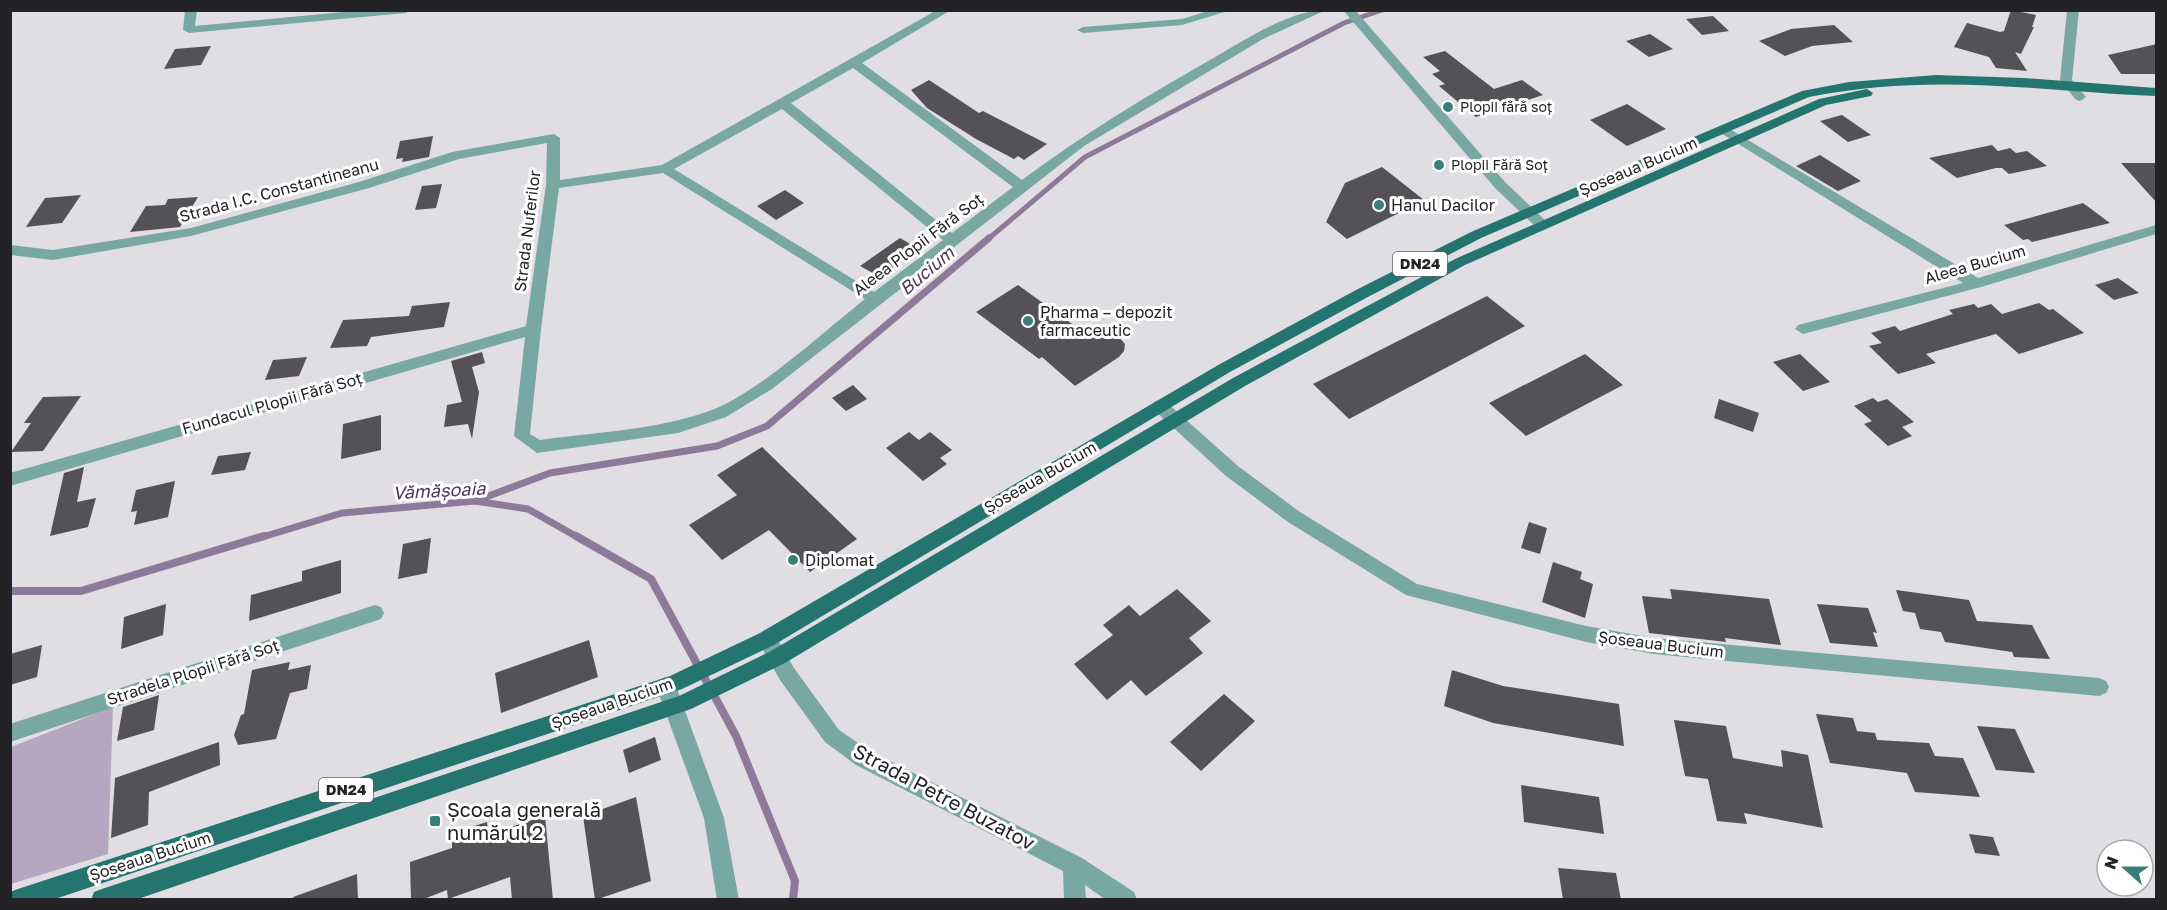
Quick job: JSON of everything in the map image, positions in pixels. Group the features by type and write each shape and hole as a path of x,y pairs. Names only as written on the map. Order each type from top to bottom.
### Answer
{"main road":[{"name":"Șoseaua Bucium","path":"18,900 671,684 767,639 1160,406 1361,294 1476,235 1806,94 1843,85 1883,80 1943,79 2157,102"},
{"name":"Șoseaua Bucium","path":"106,899 680,705 778,657 1175,420 1377,305 1460,262 1823,102 1853,94 1944,89 2157,92"}],"street":[{"path":"191,10 189,30 406,10"},
{"path":"553,185 665,169 946,10"},
{"path":"1083,30 1182,22 1226,10"},
{"name":"Aleea Plopii Fără Soț","path":"522,436 537,447 588,441 678,427 720,412 766,385 875,298 1116,119 1259,37 1321,10"},
{"path":"2073,10 2066,80 2076,92"},
{"path":"1350,12 1500,185 1542,225"},
{"path":"853,62 1022,187"},
{"path":"783,103 953,241"},
{"path":"1723,129 1976,284"},
{"name":"Strada Nuferilor","path":"522,436 533,328 553,185 554,138"},
{"name":"Strada I.C. Constantineanu","path":"10,250 53,255 191,232 364,185 457,155 554,138"},
{"path":"665,169 875,298"},
{"name":"Aleea Bucium","path":"1803,329 1976,284 2152,234"},
{"name":"Fundacul Plopii Fără Soț","path":"10,480 533,328"},
{"name":"Șoseaua Bucium","path":"1160,406 1232,471 1294,517 1412,590 1586,634 1654,646 2099,687"},
{"name":"Stradela Plopii Fără Soț","path":"10,733 375,614"},
{"name":"Strada Petre Buzatov","path":"767,639 787,674 832,736 863,758 1074,865 1126,900"},
{"path":"671,684 680,705 714,818 728,900"},
{"path":"1074,865 1075,900"}],"shaded area":[{"path":"113,707 108,854 11,884 11,747"}],"building":[{"path":"2011,10 2036,15 2032,27 2034,27 2021,54 2015,52 2027,71 1996,68 1989,57 1954,47 1967,23 2000,32 2004,31"},
{"path":"1713,16 1729,31 1702,35 1686,19"},
{"path":"1834,25 1853,42 1812,46 1785,56 1759,41 1791,29"},
{"path":"1650,34 1673,49 1649,57 1626,41"},
{"path":"2157,44 2157,74 2121,74 2108,55"},
{"path":"211,46 201,65 164,69 175,49"},
{"path":"1445,51 1494,89 1522,80 1543,95 1476,117 1439,86 1445,84 1432,74 1440,71 1423,57"},
{"path":"929,80 979,113 983,111 1047,144 1024,160 1018,156 1014,159 976,139 927,108 911,90"},
{"path":"1627,104 1666,129 1627,146 1590,120"},
{"path":"1842,115 1871,135 1848,142 1820,121"},
{"path":"433,136 429,157 402,162 403,158 396,159 400,141"},
{"path":"1992,145 1998,151 2010,148 2016,153 2027,151 2047,166 2009,174 2002,168 1996,168 1957,178 1929,158"},
{"path":"1820,155 1861,181 1838,191 1796,166"},
{"path":"2121,163 2157,163 2157,203"},
{"path":"1382,167 1429,204 1410,213 1407,209 1347,239 1326,222 1345,183"},
{"path":"442,184 436,208 415,210 422,186"},
{"path":"785,190 804,203 776,220 757,206"},
{"path":"81,195 62,223 26,227 45,198"},
{"path":"198,197 180,227 130,232 146,206 165,205 168,199"},
{"path":"2083,203 2110,223 2032,242 2028,239 2023,240 2004,225"},
{"path":"900,238 919,249 880,277 860,266"},
{"path":"2118,278 2139,293 2114,300 2095,285"},
{"path":"1018,285 1086,334 1105,330 1115,333 1125,344 1124,351 1119,357 1075,386 1042,357 1039,359 976,312"},
{"path":"1487,296 1525,326 1349,419 1313,384"},
{"path":"450,302 444,327 371,337 367,346 330,348 343,320 409,316 412,306"},
{"path":"2039,303 2049,310 2053,309 2084,333 2019,354 1996,334 1926,354 1936,363 1898,374 1869,346 1882,343 1871,333 1895,326 1900,331 1953,314 1949,310 1974,304 1978,308 1991,304 2002,314"},
{"path":"482,352 485,363 472,367 479,392 472,439 468,424 444,427 447,405 462,402 451,361"},
{"path":"1585,354 1623,385 1526,436 1489,403"},
{"path":"1800,354 1830,382 1803,391 1773,362"},
{"path":"307,357 299,376 265,380 273,360"},
{"path":"853,385 867,399 846,411 832,398"},
{"path":"81,396 43,451 11,452 31,423 24,423 43,397"},
{"path":"1873,398 1878,402 1887,399 1914,422 1902,427 1912,436 1888,446 1864,424 1872,421 1854,406"},
{"path":"1719,399 1759,413 1753,432 1714,418"},
{"path":"381,415 381,450 341,459 343,424"},
{"path":"909,432 919,440 930,432 952,450 940,458 947,464 923,481 886,448"},
{"path":"762,447 857,539 810,572 769,530 722,560 689,525 737,495 717,475"},
{"path":"251,452 245,470 211,475 218,456"},
{"path":"84,467 77,502 96,498 88,527 50,536 64,473"},
{"path":"175,481 168,517 134,525 137,511 131,512 136,490"},
{"path":"1529,522 1547,528 1540,554 1521,548"},
{"path":"431,538 427,573 398,579 403,544"},
{"path":"341,560 341,593 249,621 251,595 302,581 302,571"},
{"path":"1553,562 1582,572 1580,579 1593,584 1585,618 1542,602"},
{"path":"1177,589 1211,621 1189,638 1203,653 1146,696 1131,680 1107,700 1074,664 1113,635 1103,625 1129,605 1140,616"},
{"path":"1670,589 1769,599 1781,645 1725,638 1726,642 1649,633 1642,596 1672,599"},
{"path":"1896,590 1969,600 1977,621 2032,625 2050,659 2014,657 2012,652 1945,642 1941,632 1920,629 1915,613 1903,611"},
{"path":"166,604 163,635 121,649 124,617"},
{"path":"1817,604 1868,608 1877,633 1873,632 1878,647 1830,643"},
{"path":"589,640 598,677 501,713 495,673"},
{"path":"42,645 37,677 10,685 10,654"},
{"path":"290,662 288,670 311,665 307,689 290,693 276,739 238,745 234,735 241,715 244,714 252,670"},
{"path":"1452,670 1503,686 1619,704 1624,746 1493,723 1444,706"},
{"path":"1224,694 1255,721 1201,771 1170,742"},
{"path":"159,695 154,730 117,741 123,707"},
{"path":"1816,714 1853,718 1857,731 1875,733 1877,740 1929,743 1935,756 1963,758 1980,797 1915,792 1907,773 1830,763"},
{"path":"1674,720 1726,726 1733,758 1783,767 1781,750 1808,755 1823,828 1744,813 1747,824 1717,821 1708,779 1685,776"},
{"path":"1977,726 2015,729 2035,773 1996,770"},
{"path":"655,737 661,760 629,773 623,750"},
{"path":"219,742 220,765 149,792 148,825 111,838 115,778"},
{"path":"1521,785 1599,797 1604,834 1524,822"},
{"path":"636,797 651,881 595,900 583,816"},
{"path":"545,816 553,900 512,900 510,877 448,899 447,890 421,900 411,900 410,862 452,848 452,833 487,822 488,834"},
{"path":"1969,834 1993,837 2000,856 1975,853"},
{"path":"1558,868 1616,873 1621,900 1563,900"},
{"path":"357,874 358,900 294,900 293,897"}],"waterway":[{"name":"Bucium","path":"987,240 1085,157 1344,23 1382,10"},
{"name":"Bucium","path":"475,501 550,473 717,446 767,426 989,238"},
{"name":"Vămășoaia","path":"259,538 342,513 475,501"},
{"name":"Vămășoaia","path":"475,501 528,509 579,538"},
{"name":"Vămășoaia","path":"10,591 81,591 264,536"},
{"name":"Vămășoaia","path":"576,536 651,579 736,736 795,881 793,900"}],"place":[{"name":"Plopii fără soț","path":"1448,107"},
{"name":"Plopii Fără Soț","path":"1439,165"},
{"name":"Hanul Dacilor","path":"1379,205"},
{"name":"Pharma – depozit farmaceutic","path":"1028,321"},
{"name":"Diplomat","path":"793,560"},
{"name":"Școala generală numărul 2","path":"435,821"}]}
